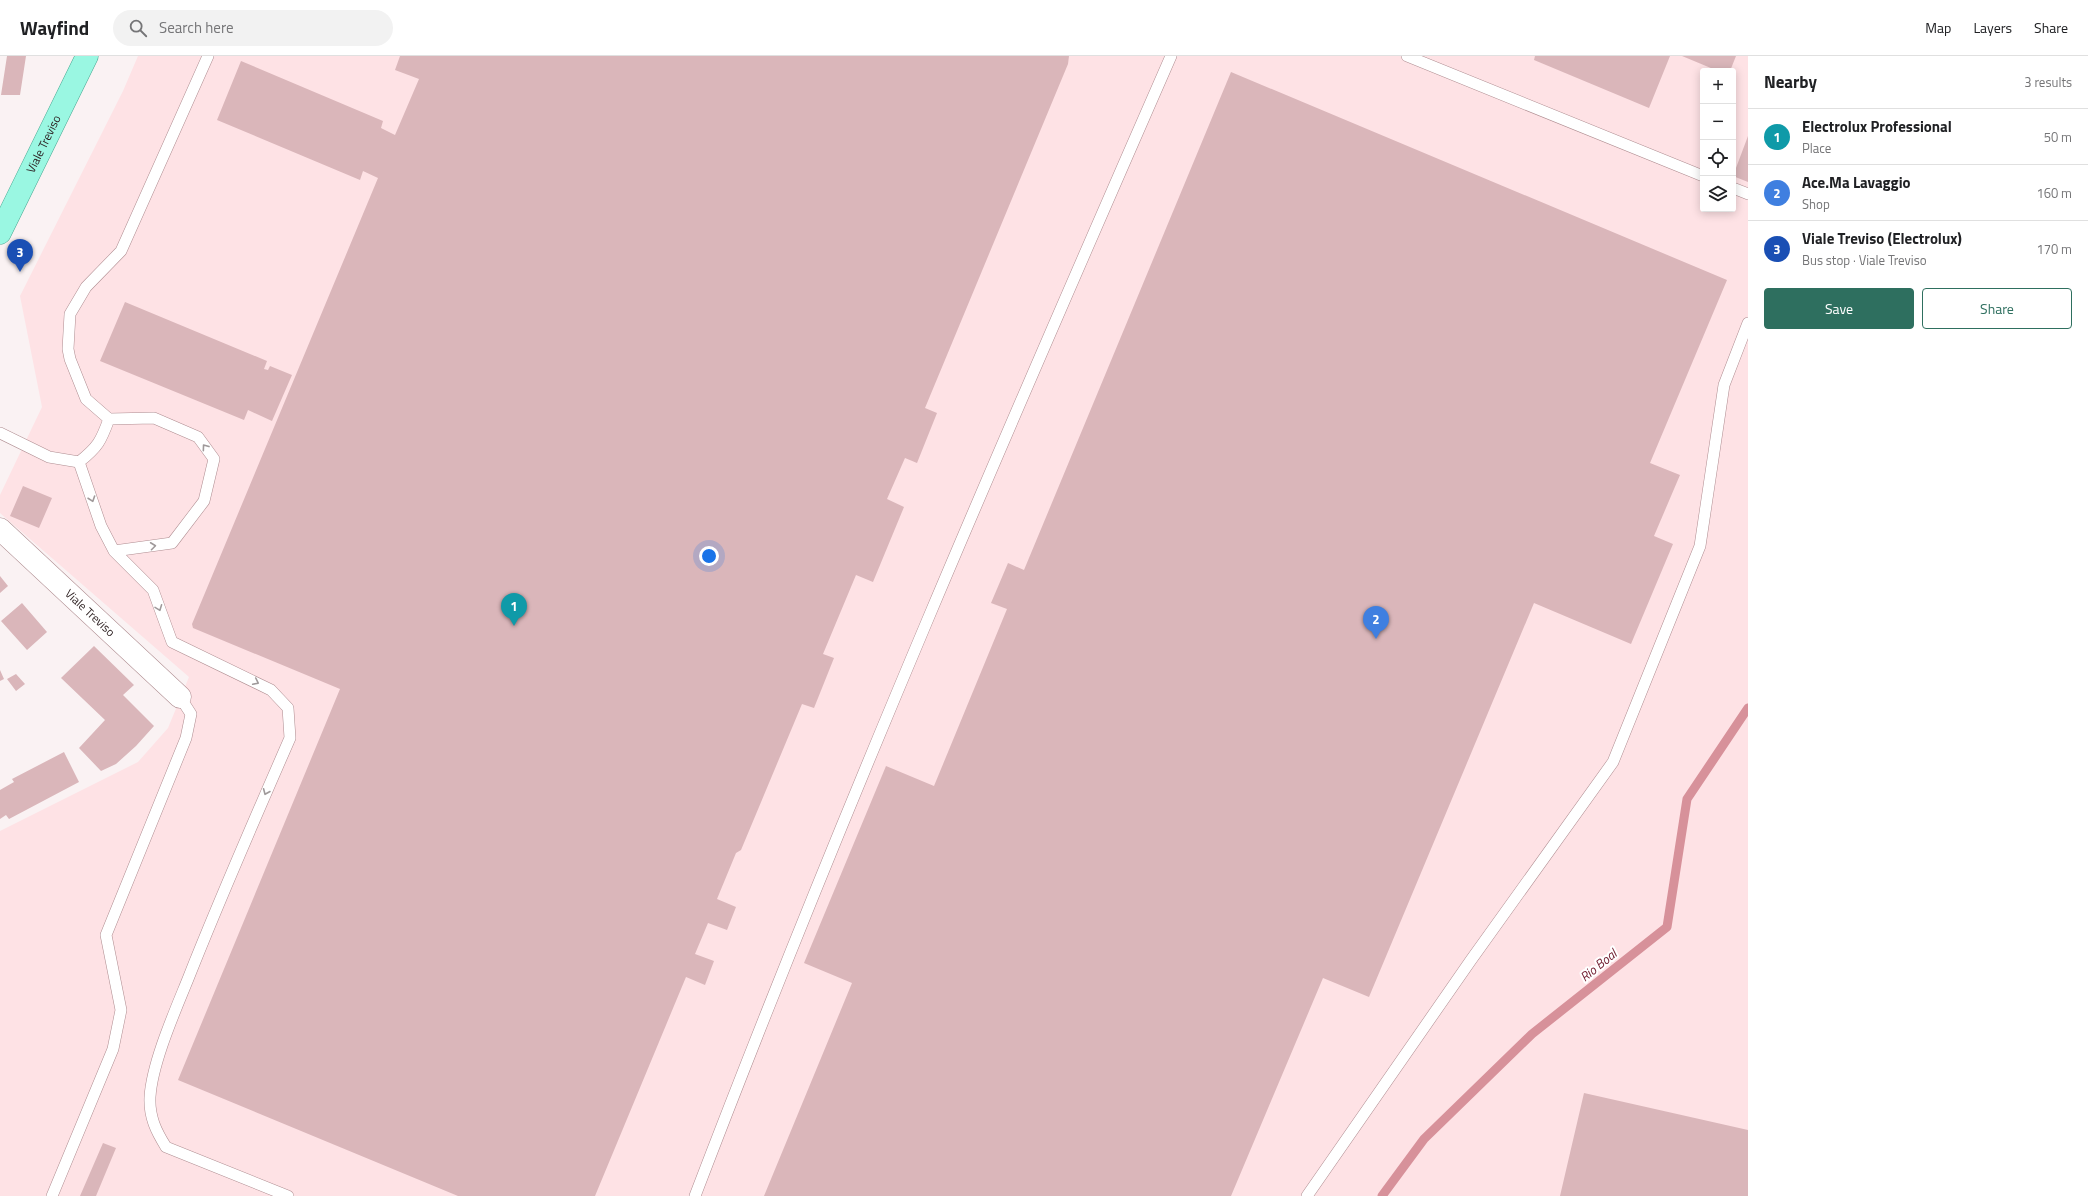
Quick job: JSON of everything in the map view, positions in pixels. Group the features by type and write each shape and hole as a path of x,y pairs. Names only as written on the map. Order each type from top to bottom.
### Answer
{"main road":[{"name":"Viale Treviso","path":"0,233 87,56"}],"street":[{"name":"Viale Treviso","path":"0,529 180,697"}],"lane":[{"path":"114,550 172,543 204,501 214,459 198,437 154,418 110,419 86,399 70,359 68,349 70,314 86,287 121,251 208,56"},
{"path":"695,1196 766,1011 971,514 1171,56"},
{"path":"1407,56 1700,175"},
{"path":"1736,189 1748,194"},
{"path":"1307,1196 1471,960 1613,762 1700,546 1724,385 1748,323"},
{"path":"0,433 49,457 79,462 95,450 101,441 110,419"},
{"path":"79,462 101,526 114,550 153,590 172,642 271,690 288,708 290,738 215,910 176,1009 153,1076 150,1097 151,1115 155,1130 166,1148 288,1196"},
{"path":"52,1196 113,1050 121,1010 106,935 186,738 191,714 180,697"}],"shaded area":[{"path":"138,56 1748,56 1748,1196 0,1196 0,831 138,762 168,728 189,677 0,513 0,495 42,407 20,296 123,91"}],"building":[{"path":"7,56 26,56 20,95 1,95"},
{"path":"400,56 1069,56 1068,64 925,408 937,413 917,463 905,458 887,499 904,507 873,582 856,575 823,654 834,658 814,708 802,704 741,850 736,853 717,899 736,907 727,930 708,923 695,954 714,961 705,985 686,977 595,1196 458,1196 178,1080 340,689 193,628 192,624 378,178 363,171 360,180 217,120 241,61 383,121 381,128 395,135 419,79 395,70"},
{"path":"1535,56 1670,56 1649,108 1534,60"},
{"path":"1682,56 1736,56 1731,68 1711,68"},
{"path":"1231,72 1727,280 1650,463 1680,475 1654,536 1673,544 1631,644 1534,603 1369,997 1323,978 1231,1196 764,1196 852,983 804,963 886,766 934,786 1007,609 991,603 1008,563 1024,570"},
{"path":"1748,136 1748,182 1736,177 1736,168"},
{"path":"125,302 267,361 264,369 268,370 270,366 292,375 272,421 248,410 244,420 100,361"},
{"path":"23,486 52,498 39,528 10,516"},
{"path":"0,576 8,586 0,593"},
{"path":"22,603 47,632 27,650 1,621"},
{"path":"94,646 134,685 123,695 154,726 136,746 116,764 101,771 79,748 105,720 61,678"},
{"path":"0,670 4,679 0,681"},
{"path":"16,674 25,684 16,691 7,679"},
{"path":"64,752 79,782 9,819 6,815 0,819 0,790 14,782 12,779"},
{"path":"1584,1093 1748,1130 1748,1196 1560,1196"},
{"path":"103,1143 116,1148 96,1196 80,1196"}],"waterway":[{"name":"Rio Boal","path":"1382,1196 1424,1139 1532,1034 1667,927 1687,799 1748,708"}],"place":[{"name":"Viale Treviso (Electrolux)","path":"20,272"},
{"name":"Electrolux Professional","path":"514,626"},
{"name":"Ace.Ma Lavaggio","path":"1376,639"}]}
